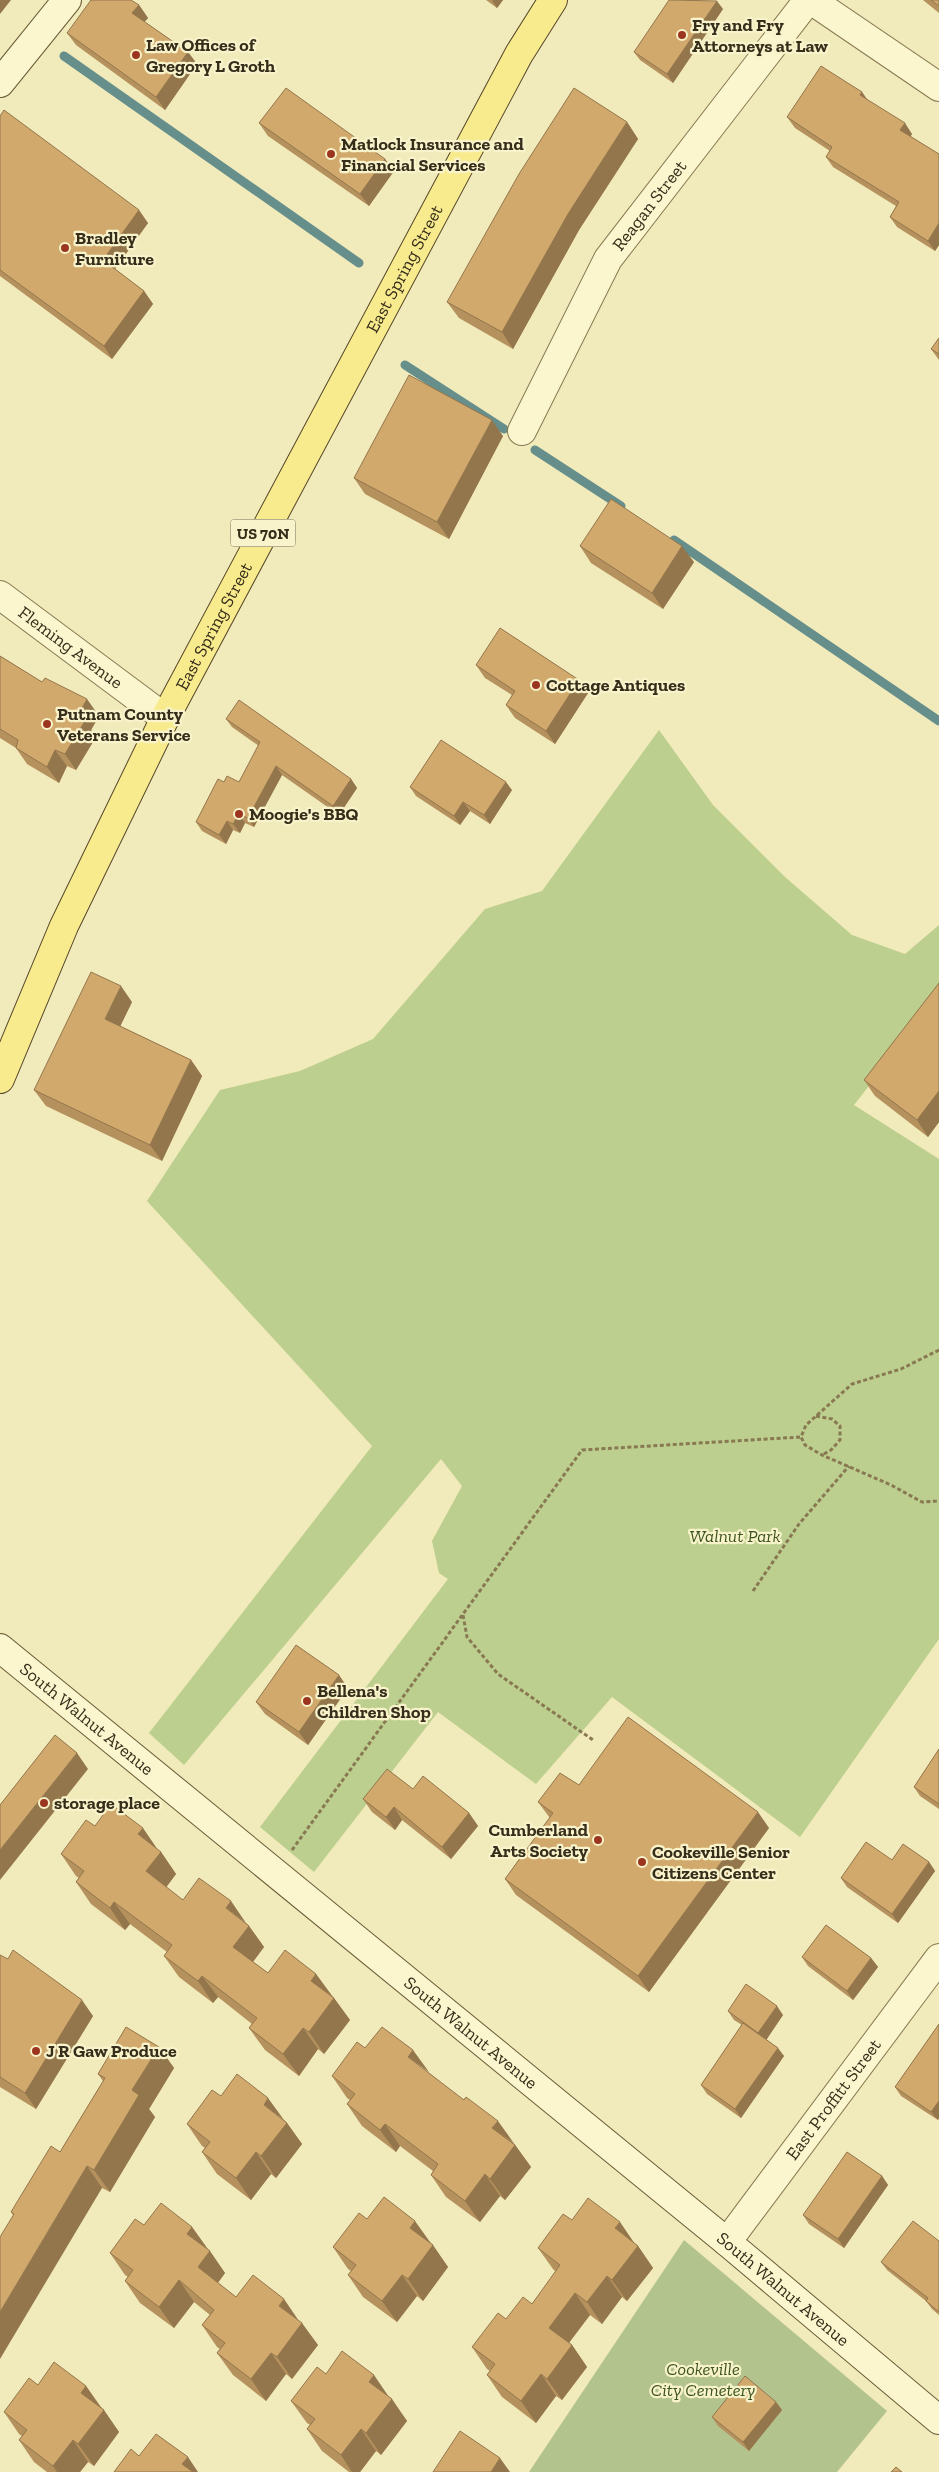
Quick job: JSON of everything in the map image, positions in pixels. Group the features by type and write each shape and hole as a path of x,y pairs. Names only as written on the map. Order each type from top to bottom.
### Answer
{"main road":[{"name":"East Spring Street","path":"0,1079 64,926 166,718 514,63 553,0"}],"street":[{"path":"0,83 67,0"},
{"path":"809,0 939,87"},
{"name":"Reagan Street","path":"522,431 608,259 809,0"},
{"name":"Fleming Avenue","path":"0,595 166,718"},
{"name":"South Walnut Avenue","path":"0,1648 728,2242 939,2420"},
{"name":"East Proffitt Street","path":"728,2242 939,1958"}],"path":[{"path":"939,1350 901,1369 852,1384 806,1425 801,1437 805,1445 822,1455 849,1466 922,1502 939,1501"},
{"path":"816,1416 832,1420 840,1426 840,1440 822,1455"},
{"path":"292,1850 582,1450 801,1437"},
{"path":"753,1591 799,1524 849,1466"},
{"path":"463,1615 467,1637 498,1674 593,1740"}],"green space":[{"name":"Walnut Park","path":"659,730 713,805 785,877 852,935 905,954 939,925 939,996 854,1105 939,1159 939,1639 800,1837 612,1697 536,1784 438,1712 314,1872 260,1827 448,1579 439,1573 432,1541 462,1486 441,1459 184,1765 149,1733 372,1446 147,1201 220,1090 300,1071 373,1039 485,909 542,891"},
{"name":"Cookeville City Cemetery","path":"684,2240 887,2411 837,2472 529,2472"}],"building":[{"name":"Law Offices of Gregory L Groth","path":"91,0 131,0 139,5 132,13 188,52 156,97 67,33"},
{"name":"Fry and Fry Attorneys at Law","path":"669,0 717,1 667,74 634,52"},
{"path":"931,0 939,0 939,6"},
{"path":"821,66 862,92 860,95 905,123 900,130 939,154 939,223 928,241 890,217 899,202 826,157 832,147 787,117"},
{"name":"Matlock Insurance and Financial Services","path":"286,88 385,159 360,194 259,123"},
{"path":"574,88 627,122 568,214 502,332 447,302 519,174"},
{"name":"Bradley Furniture","path":"4,110 139,210 103,260 144,291 104,346 0,270 0,116"},
{"path":"939,338 939,354 931,349"},
{"path":"409,375 492,420 437,522 354,478"},
{"path":"611,499 682,546 652,593 580,546"},
{"name":"Cottage Antiques","path":"500,628 579,680 546,731 506,705 515,691 476,665"},
{"name":"Putnam County Veterans Service","path":"0,656 42,682 45,678 87,699 77,717 85,721 65,754 55,750 47,767 16,748 18,740 0,729"},
{"path":"239,700 351,779 333,806 276,766 248,818 239,814 233,824 227,821 219,835 196,822 218,779 224,782 227,776 239,782 260,742 226,719"},
{"path":"441,740 506,782 484,815 463,802 454,816 410,787"},
{"path":"91,972 121,986 105,1019 191,1060 150,1145 34,1090"},
{"path":"939,983 939,1091 917,1120 864,1080"},
{"name":"Bellena's Children Shop","path":"296,1645 339,1675 299,1732 256,1702"},
{"name":"Cookeville Senior Citizens Center","path":"628,1717 758,1812 638,1976 505,1879 553,1813 538,1802 560,1773 579,1785"},
{"path":"55,1735 77,1753 0,1850 0,1805"},
{"path":"939,1749 939,1804 914,1787"},
{"path":"387,1769 413,1789 423,1776 469,1813 442,1847 394,1807 386,1817 363,1799"},
{"path":"111,1804 143,1828 138,1834 161,1852 146,1871 183,1900 199,1878 231,1901 226,1908 249,1926 233,1947 268,1973 285,1950 316,1974 311,1981 334,1998 309,2032 303,2028 283,2054 249,2028 257,2018 202,1976 198,1981 164,1956 172,1945 114,1902 110,1908 76,1882 84,1871 61,1854 86,1820 95,1826"},
{"path":"866,1842 892,1860 903,1844 929,1862 892,1914 841,1878"},
{"path":"826,1925 871,1958 847,1991 802,1957"},
{"name":"J R Gaw Produce","path":"13,1950 82,2000 25,2093 0,2077 0,1955 8,1959"},
{"path":"746,1984 777,2006 758,2033 728,2011"},
{"path":"743,2023 778,2048 735,2109 701,2085"},
{"path":"939,2024 939,2101 931,2112 895,2087"},
{"path":"126,2027 159,2047 132,2090 139,2095 94,2170 87,2166 0,2312 0,2237 14,2214 11,2212 51,2146 60,2152 105,2078 98,2074"},
{"path":"382,2027 413,2050 408,2057 464,2100 466,2097 498,2121 492,2128 515,2145 490,2179 485,2174 465,2201 431,2175 438,2164 385,2124 380,2130 347,2104 355,2094 332,2076 357,2042 365,2048"},
{"path":"237,2074 268,2098 264,2105 287,2123 261,2156 256,2152 236,2178 202,2152 210,2142 187,2124 212,2090 221,2096"},
{"path":"847,2152 882,2176 838,2239 803,2215"},
{"path":"384,2197 415,2221 410,2228 433,2245 408,2279 402,2275 382,2301 348,2275 356,2265 333,2247 359,2213 367,2219"},
{"path":"588,2198 620,2222 615,2228 638,2246 612,2280 607,2276 587,2302 575,2293 549,2328 572,2345 547,2379 541,2374 521,2401 487,2375 495,2364 472,2347 498,2313 506,2319 523,2297 532,2304 560,2265 538,2248 563,2214 572,2220"},
{"path":"161,2203 192,2227 187,2234 210,2251 198,2267 236,2297 253,2275 284,2299 279,2306 302,2323 277,2357 271,2353 251,2379 217,2353 225,2343 202,2325 214,2310 179,2280 159,2307 125,2281 133,2270 110,2253 135,2219 144,2225"},
{"path":"913,2221 939,2241 939,2312 926,2301 928,2298 881,2262"},
{"path":"342,2351 374,2375 369,2382 392,2399 366,2433 361,2429 341,2455 307,2429 315,2419 291,2401 317,2367 326,2374"},
{"path":"54,2362 86,2386 81,2393 104,2410 78,2444 73,2440 53,2466 19,2440 27,2430 4,2412 29,2378 38,2385"},
{"path":"745,2376 776,2402 743,2442 712,2417"},
{"path":"460,2431 500,2458 491,2472 433,2472"},
{"path":"156,2434 188,2457 182,2464 193,2472 114,2472 131,2449 139,2456"},
{"path":"896,2467 902,2472 891,2472"}],"waterway":[{"path":"64,56 359,263"},
{"path":"405,365 504,429"},
{"path":"535,450 621,506"},
{"path":"674,540 939,721"}],"place":[{"name":"Fry and Fry Attorneys at Law","path":"682,35"},
{"name":"Law Offices of Gregory L Groth","path":"136,55"},
{"name":"Matlock Insurance and Financial Services","path":"331,154"},
{"name":"Bradley Furniture","path":"65,248"},
{"name":"Cottage Antiques","path":"536,685"},
{"name":"Putnam County Veterans Service","path":"47,724"},
{"name":"Moogie's BBQ","path":"239,814"},
{"name":"Bellena's Children Shop","path":"307,1701"},
{"name":"storage place","path":"44,1803"},
{"name":"Cumberland Arts Society","path":"598,1840"},
{"name":"Cookeville Senior Citizens Center","path":"642,1862"},
{"name":"J R Gaw Produce","path":"36,2051"}]}
